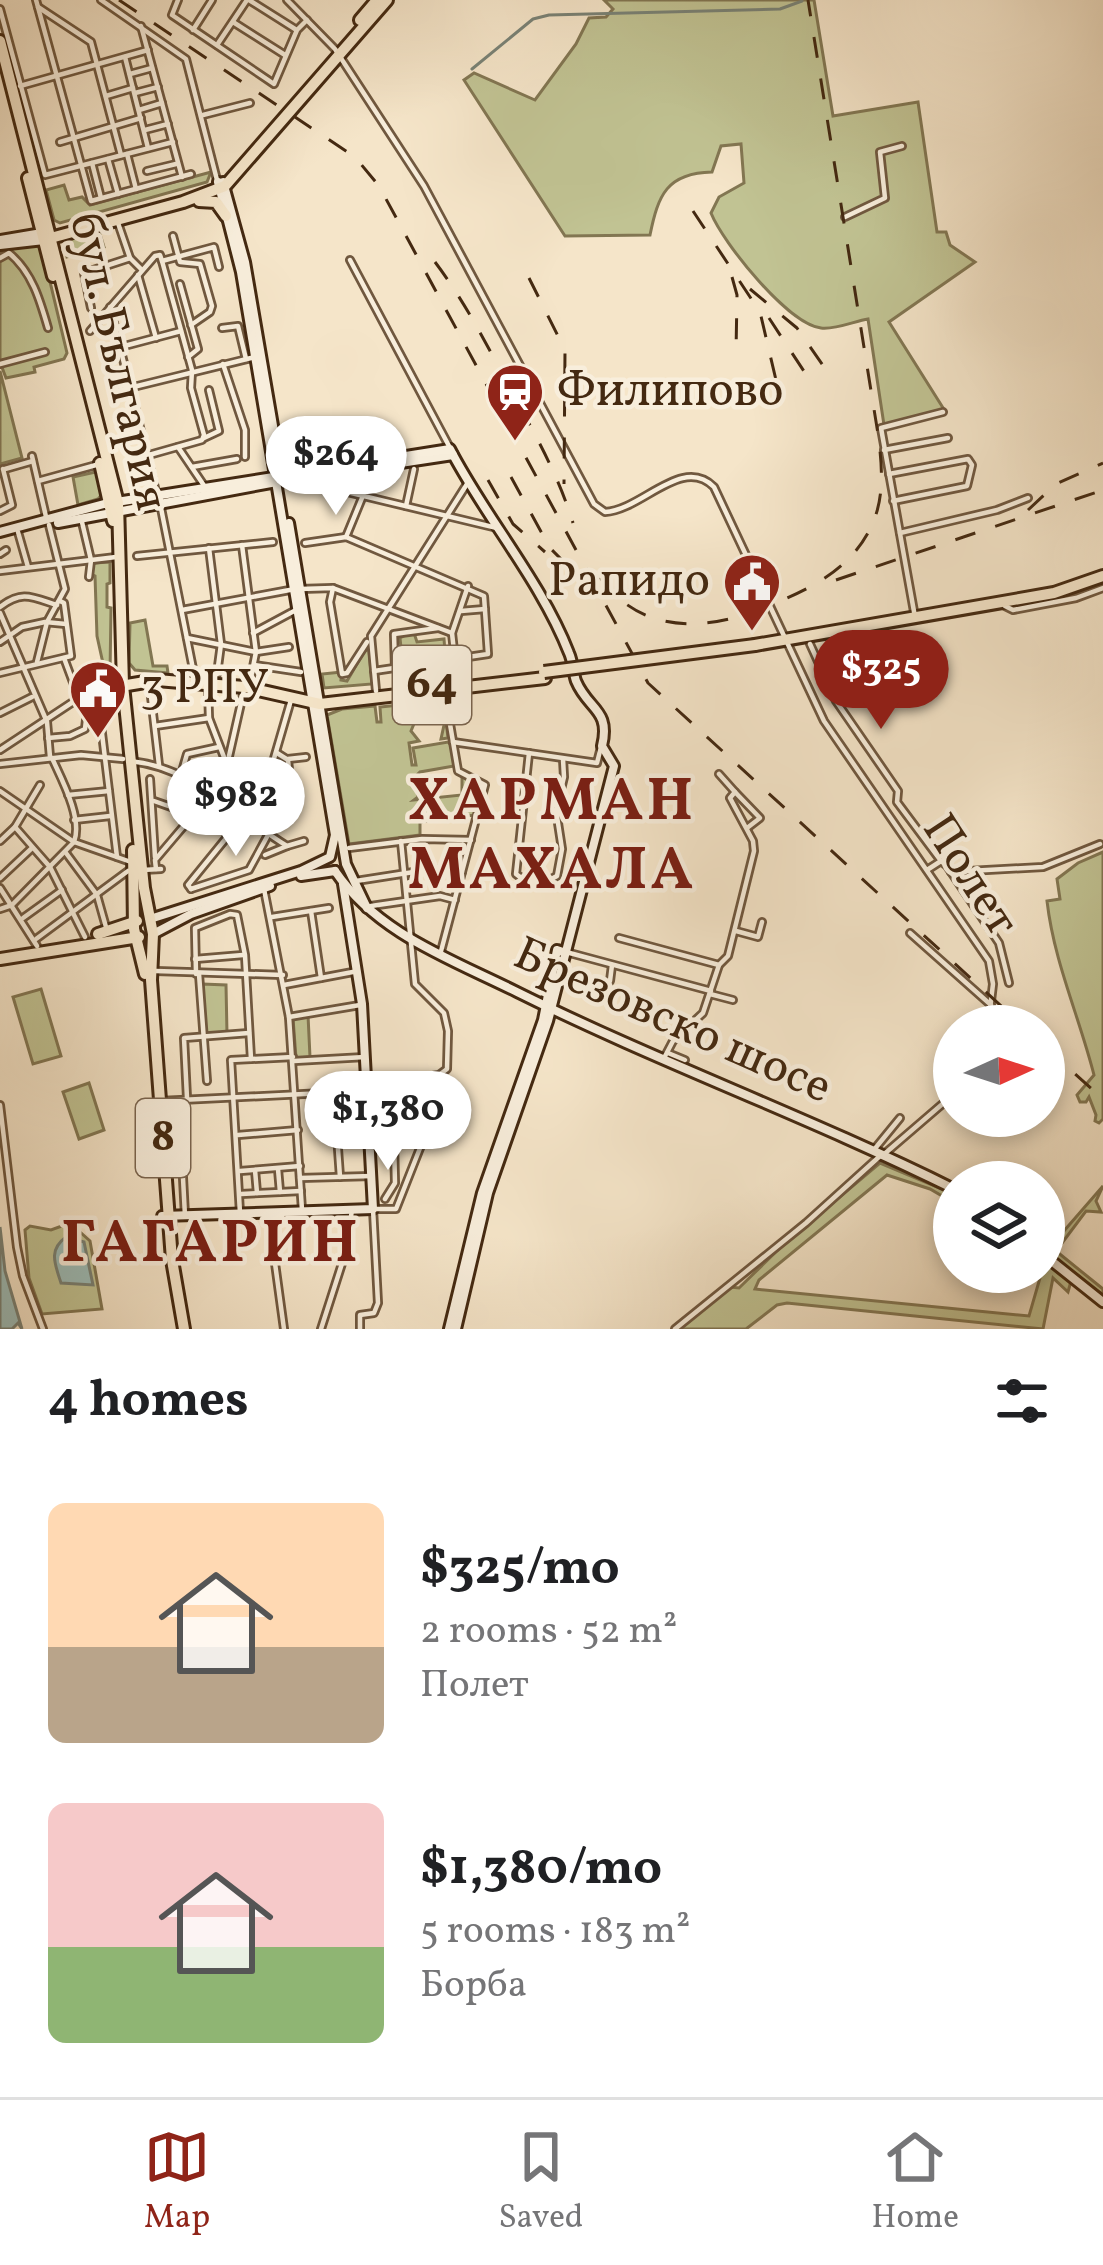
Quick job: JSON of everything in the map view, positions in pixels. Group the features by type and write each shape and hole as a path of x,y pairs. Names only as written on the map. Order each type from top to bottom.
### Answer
{"main road":[{"path":"337,52 377,0"},
{"path":"0,243 118,221 183,202 221,184 387,0"},
{"name":"бул. България","path":"0,41 100,464 115,507 120,682 150,919"},
{"name":"бул. България","path":"0,68 11,84"},
{"path":"221,184 251,358 279,478"},
{"path":"47,236 221,184"},
{"path":"166,1216 377,1209 350,900 330,856 335,831 317,701 245,262 221,184"},
{"path":"183,202 211,200 226,216"},
{"name":"бул. България","path":"47,236 115,507 120,682"},
{"path":"159,499 451,452 568,651 577,683 605,722 602,746 614,766 548,1008 488,1192 453,1329"},
{"path":"0,534 115,507 279,478"},
{"path":"0,534 115,507"},
{"name":"64","path":"247,685 317,701 545,675 787,644 915,617 1055,598 1103,582"},
{"path":"297,589 317,701"},
{"name":"64","path":"787,644 810,644 1005,604"},
{"name":"64","path":"120,682 247,685 317,701 443,687"},
{"name":"Брезовско шосе","path":"317,701 347,856 367,907"},
{"path":"338,853 347,856 334,871 311,872 191,914 153,934 0,956 37,942 108,932 301,871 338,853"},
{"name":"бул. България","path":"135,922 142,867"},
{"path":"311,872 343,883"},
{"name":"Брезовско шосе","path":"350,900 440,956 548,1008 665,1056 933,1180"},
{"name":"8","path":"150,919 167,1281 181,1329"},
{"name":"8","path":"135,922 144,963 166,1216"},
{"path":"1065,1272 1103,1302"}],"street":[{"path":"101,0 186,59 221,184"},
{"path":"178,0 170,14 274,84 297,30 307,20"},
{"path":"193,30 212,0"},
{"path":"218,45 248,0 297,30"},
{"path":"287,0 337,52"},
{"path":"37,4 91,41 136,190"},
{"path":"37,4 91,201 191,174"},
{"name":"бул. България","path":"0,9 11,84 42,170 51,176 82,166"},
{"path":"232,22 285,55"},
{"path":"141,25 182,177"},
{"path":"11,84 148,50"},
{"name":"Полет","path":"337,52 424,186 594,504 611,513 686,475 709,481 824,721 988,961 991,1005"},
{"path":"125,57 148,148"},
{"path":"130,74 152,68"},
{"path":"106,96 158,87"},
{"path":"201,115 250,103"},
{"path":"139,110 162,104"},
{"path":"60,142 91,137 142,118"},
{"path":"145,130 168,124"},
{"path":"82,166 173,142"},
{"path":"845,217 885,198 880,152 902,146"},
{"path":"108,159 118,195"},
{"path":"92,163 102,199"},
{"path":"146,171 178,163"},
{"path":"118,221 140,273 156,338"},
{"path":"173,236 182,264 200,264 212,306 211,312 191,325"},
{"path":"162,261 214,247 219,267"},
{"path":"0,258 9,253 15,256 35,286 48,328"},
{"path":"90,331 157,255 192,370 191,388 203,438"},
{"path":"91,308 84,273 130,258"},
{"path":"350,260 451,452"},
{"path":"180,284 197,349 188,357"},
{"path":"110,307 159,499 187,638 208,718 227,765"},
{"path":"113,392 251,358 238,326 222,328"},
{"path":"117,348 181,331"},
{"path":"0,364 45,352"},
{"path":"192,467 241,458 245,430 224,364"},
{"path":"148,454 220,431 209,391"},
{"path":"915,617 881,428 943,412"},
{"path":"884,450 948,438"},
{"path":"178,447 205,488"},
{"path":"0,511 12,506 2,470 32,458 65,590 47,622 38,662"},
{"path":"888,475 951,460 968,459 972,465 967,486 893,501"},
{"path":"38,481 100,464"},
{"path":"406,506 414,469"},
{"path":"376,691 371,636 470,479"},
{"path":"322,486 500,529"},
{"path":"346,537 363,496"},
{"path":"900,533 1028,498"},
{"path":"423,521 427,512"},
{"path":"81,517 91,560 89,578"},
{"path":"18,532 28,568"},
{"path":"305,543 346,537 484,596 488,654 374,671"},
{"path":"137,556 273,542"},
{"path":"224,802 227,765 256,652 242,545"},
{"path":"209,548 221,644 217,674"},
{"path":"0,571 116,557"},
{"path":"455,660 452,633 468,586"},
{"path":"333,588 330,602 341,674 347,674 367,642"},
{"path":"181,610 297,589 333,588 452,633"},
{"path":"0,673 23,665 64,658 73,652 64,603 16,594 0,610 23,665 33,696 47,722 51,757 68,795 78,835 12,905 0,909"},
{"path":"253,633 298,609"},
{"path":"459,611 485,609"},
{"path":"0,642 19,628 47,622 66,624"},
{"path":"395,668 394,634 438,628"},
{"path":"187,638 256,652 289,647"},
{"name":"Полет","path":"810,644 836,701 898,791 898,802 999,943 1010,983"},
{"path":"64,658 81,700"},
{"path":"254,665 301,672"},
{"path":"0,750 120,682"},
{"path":"440,956 485,785 458,771 443,687"},
{"path":"150,688 159,764"},
{"path":"0,713 33,696"},
{"path":"287,812 246,872 191,889 188,885 261,797 292,698"},
{"path":"48,738 70,736 85,729 86,720 98,716 117,857"},
{"path":"154,726 208,718"},
{"path":"453,742 597,764 602,746"},
{"path":"181,775 187,754 220,747"},
{"path":"275,753 285,759 306,757"},
{"path":"529,753 516,874 536,881 557,876 562,849 556,810 563,758"},
{"path":"0,764 51,757 159,764 287,846"},
{"path":"285,759 291,789"},
{"path":"719,775 760,818 747,828"},
{"path":"150,779 155,860"},
{"path":"0,841 27,810 40,784"},
{"path":"0,791 74,842 142,867"},
{"path":"68,795 109,791"},
{"path":"665,1056 703,1013 736,932 754,851 730,797 735,792"},
{"path":"0,888 37,942 97,895 155,860 211,794"},
{"path":"151,801 194,815"},
{"path":"74,820 112,816"},
{"path":"15,827 50,867 85,937"},
{"path":"347,856 401,842 471,840"},
{"path":"266,855 304,842"},
{"path":"360,1329 360,1315 374,1313 378,1303 377,1209 396,1209 424,1138 413,1128 412,1079 439,1075 447,1069 449,1054 444,1013 416,986 401,842"},
{"path":"951,872 1043,866 1100,844"},
{"path":"0,878 32,848"},
{"path":"65,851 97,895 108,932"},
{"path":"927,870 941,861"},
{"path":"356,880 449,869 462,872"},
{"path":"263,889 289,1017 302,1210"},
{"path":"22,919 62,890"},
{"path":"367,907 440,896 454,900"},
{"path":"272,917 329,908"},
{"path":"310,911 321,978"},
{"path":"207,1081 193,933 200,924 233,913 240,920 245,955 251,1059"},
{"path":"736,932 758,938 762,922"},
{"path":"910,933 991,1005"},
{"path":"619,938 719,965"},
{"path":"560,951 733,1000"},
{"path":"195,958 245,955"},
{"path":"610,981 612,965"},
{"path":"151,970 283,976"},
{"path":"284,985 358,971"},
{"path":"289,1017 362,1004"},
{"path":"188,1100 183,1039 249,1034"},
{"path":"665,1056 685,1060"},
{"path":"240,1213 231,1060 365,1057"},
{"path":"160,1101 367,1090"},
{"path":"334,1092 340,1177"},
{"path":"178,1100 185,1216"},
{"path":"0,1105 17,1247 43,1329"},
{"path":"674,1329 933,1111"},
{"path":"878,1155 900,1118"},
{"path":"385,1199 395,1183 394,1141 413,1128"},
{"path":"236,1135 298,1130"},
{"path":"238,1171 300,1166"},
{"path":"278,1169 280,1192"},
{"path":"255,1170 257,1193"},
{"path":"300,1178 372,1176"},
{"path":"239,1194 301,1191"},
{"path":"321,1329 349,1242 352,1209"},
{"path":"268,1212 284,1329"}],"green space":[{"path":"604,0 814,0 833,116 918,102 937,232 946,232 950,245 975,262 889,322 945,411 884,425 868,319 827,328 807,323 775,298 742,262 711,213 719,197 744,183 741,144 721,146 712,172 684,177 667,189 650,235 565,236 464,80 474,73 535,100 589,18 606,17 613,9"},
{"path":"211,172 207,182 60,223 54,220 46,190 64,185 69,200 82,197 90,205"},
{"path":"99,231 104,247 67,257 64,241"},
{"path":"41,244 67,353 64,359 34,367 35,372 6,378 0,362 0,250"},
{"path":"0,371 22,458 0,464"},
{"path":"100,471 105,491 98,499 78,505 73,477"},
{"path":"110,562 110,674 106,677 97,636 95,576 91,574 94,563"},
{"path":"145,620 153,666 167,666 168,673 135,670 129,663 130,623"},
{"path":"414,633 417,642 444,639 445,652 402,658 400,638"},
{"path":"369,650 372,684 324,688 322,674 342,672 341,680 347,681"},
{"path":"443,696 448,738 441,739 444,725 430,707 421,707 411,731 419,741 409,743 412,765 416,765 413,748 448,742 454,748 454,766 420,772 415,777 418,797 414,800 462,795 462,776 483,784 475,815 420,822 420,835 349,844 327,715 375,706 377,722 381,722 380,707 400,705 405,719 404,700"},
{"path":"1103,852 1103,1119 1099,1123 1089,1097 1080,1102 1077,1095 1094,1075 1061,967 1047,901 1060,899 1057,879"},
{"path":"202,984 226,985 227,1034 206,1035"},
{"path":"41,989 61,1056 33,1064 13,997"},
{"path":"308,1015 310,1057 296,1058 293,1018"},
{"path":"89,1083 104,1130 79,1139 63,1092"},
{"path":"880,1163 933,1185 933,1191 887,1175 759,1280 755,1289 1029,1316 1036,1293 1050,1293 1043,1329 787,1303 777,1305 746,1329 678,1329 730,1287 739,1288"},
{"path":"1103,1186 1096,1201 1101,1212 1086,1211 1065,1239 1065,1230"},
{"path":"70,1223 90,1241 102,1309 42,1314 29,1278 25,1230 30,1226 51,1230"},
{"path":"1065,1258 1103,1289 1103,1305 1071,1281 1068,1292"}],"water":[{"path":"0,1227 5,1271 22,1329 18,1323 12,1329 0,1329"},
{"path":"66,1237 84,1242 93,1285 61,1283 55,1252"}],"waterway":[{"path":"472,69 533,19 549,15 780,9 802,1"}],"railway":[{"path":"119,0 355,157 379,186 648,683 1000,1005"},
{"path":"598,575 635,610 656,619 679,623 726,620 817,583 854,553 872,525 881,480 878,434 808,0"},
{"path":"693,211 760,312 780,397"},
{"path":"435,262 530,425 573,523"},
{"path":"732,277 737,295 736,353"},
{"path":"529,278 565,350 564,484"},
{"path":"750,289 797,328 829,374"},
{"path":"769,318 813,385"},
{"path":"1028,510 1056,484 1103,463"},
{"path":"511,477 550,548 578,576"},
{"path":"488,480 513,524 545,552"},
{"path":"836,580 1103,490"},
{"path":"1065,1065 1103,1099"}],"place":[{"name":"Филипово","path":"515,443"},
{"name":"Рапидо","path":"752,633"},
{"name":"3 РПУ","path":"98,740"}],"district":[{"name":"ХАРМАН МАХАЛА","path":"552,838"},
{"name":"ГАГАРИН","path":"211,1245"}]}
